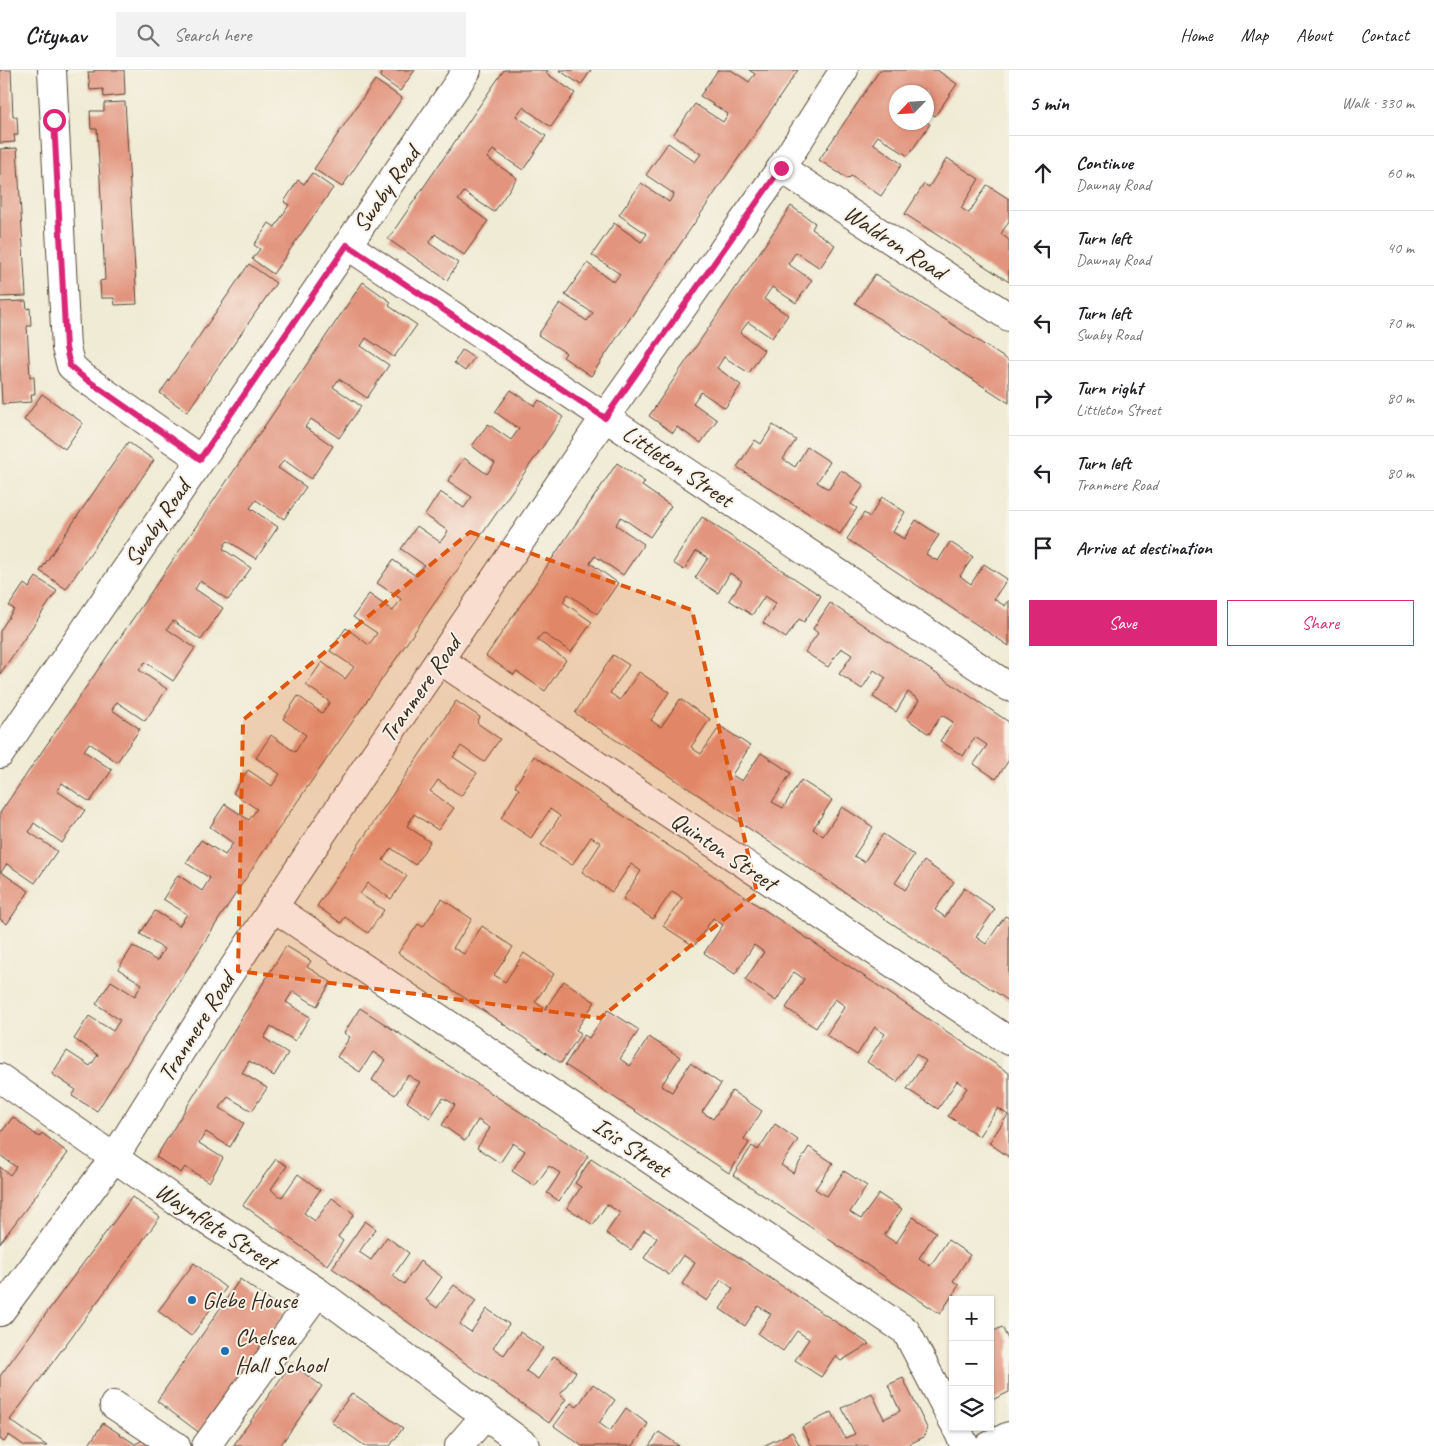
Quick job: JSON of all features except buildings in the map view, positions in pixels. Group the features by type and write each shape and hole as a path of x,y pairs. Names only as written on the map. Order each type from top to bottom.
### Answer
{"street":[{"path":"52,70 66,348 70,366 200,459"},
{"name":"Swaby Road","path":"0,754 467,70"},
{"name":"Tranmere Road","path":"0,1312 114,1158 220,988 359,777 605,418 781,168 844,70"},
{"name":"Waldron Road","path":"781,168 1009,317"},
{"name":"Littleton Street","path":"347,245 1009,687"},
{"name":"Quinton Street","path":"440,660 1009,1041"},
{"name":"Isis Street","path":"273,907 906,1331 949,1413"},
{"name":"Waynflete Street","path":"0,1078 176,1202 318,1292 526,1446"},
{"path":"206,1446 318,1292"},
{"path":"114,1405 176,1446"},
{"path":"459,1446 485,1416"},
{"path":"958,1431 965,1446"},
{"path":"989,1446 1009,1436"}],"highlighted area":[{"path":"470,532 692,610 757,893 600,1018 238,971 243,720"}],"place":[{"name":"Glebe House","path":"192,1300"},
{"name":"Chelsea Hall School","path":"225,1351"}],"route":[{"path":"54,120 66,348 70,366 200,459 347,245 605,418 781,168"}]}
